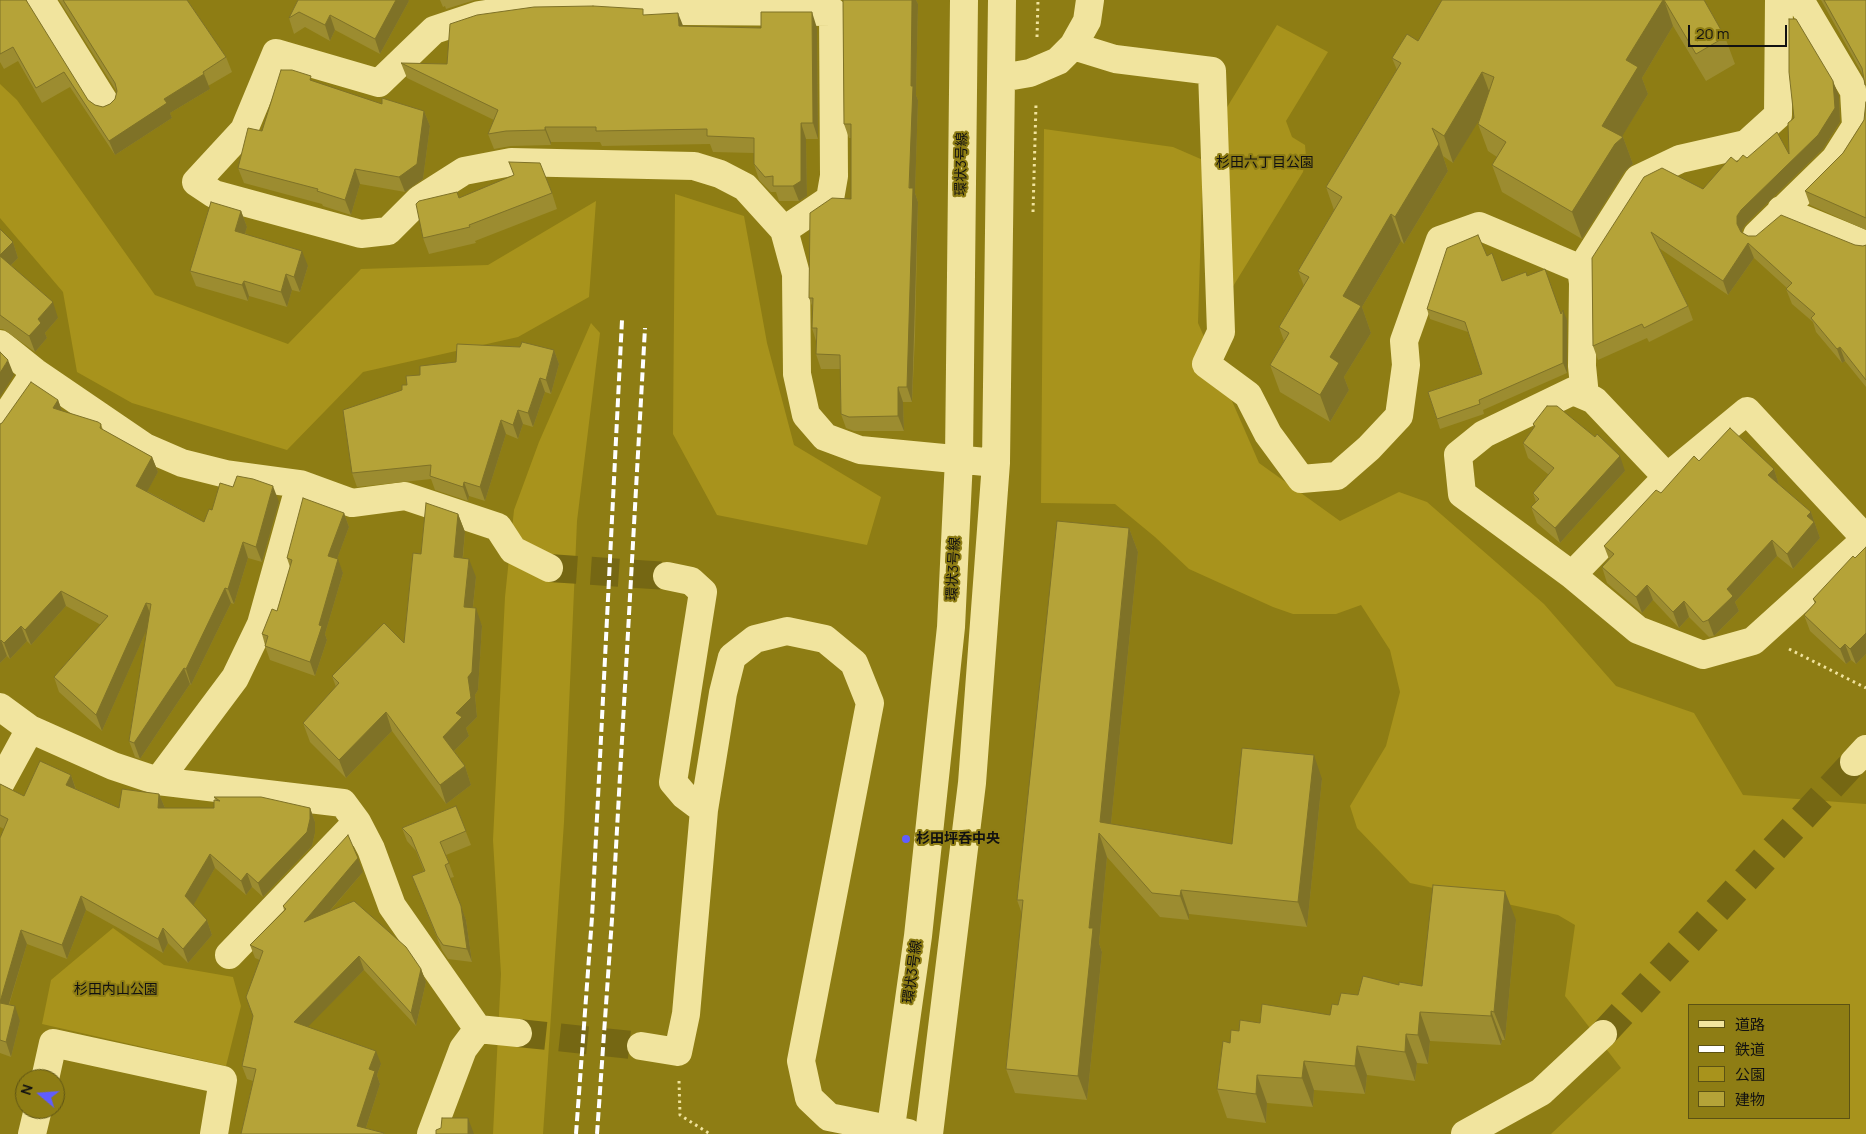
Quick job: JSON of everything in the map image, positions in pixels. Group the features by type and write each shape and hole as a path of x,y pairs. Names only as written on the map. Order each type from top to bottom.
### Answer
{"street":[{"path":"41,0 107,106"},
{"name":"環状3号線","path":"898,1132 951,627 959,459 964,0"},
{"path":"929,1134 972,783 996,463 1002,0"},
{"path":"1585,396 1582,366 1583,283 1581,269 1638,179 1680,158 1746,144 1778,115 1779,0"},
{"path":"1757,235 1835,159 1856,126 1854,91 1800,0"},
{"path":"784,230 830,199 834,176 833,12 683,5 538,7 480,15 434,30 378,82 276,54 244,130 196,182 214,194 361,234 388,231 420,199 464,171 511,162 694,166 720,174 745,186 784,230 796,274 798,374 806,415 825,438 860,450 996,463"},
{"path":"1001,78 1030,73 1058,61 1073,46 1088,10"},
{"path":"1073,46 1115,59 1212,71 1221,332 1206,364 1248,395 1268,434 1301,479 1337,476 1369,448 1399,416 1406,365 1404,341 1440,240 1479,226 1581,269"},
{"path":"1781,210 1866,245"},
{"path":"0,344 35,372 145,448 182,464 226,474 300,484 352,503 405,496 498,527 513,550 549,568"},
{"path":"0,425 35,372"},
{"path":"1572,576 1667,477 1747,411 1866,539 1753,641 1703,655 1638,630 1572,576 1462,494 1458,455 1484,434 1573,391 1594,400 1667,477"},
{"path":"158,782 235,678 261,624 300,484"},
{"path":"667,576 691,581 703,592 674,782 684,795 704,810"},
{"path":"642,1046 678,1052 686,1014 704,810 723,692 732,657 755,639 787,631 825,639 854,664 870,703 801,1061 809,1098 828,1117 898,1132"},
{"path":"0,707 30,729 113,766 158,782 343,803 357,822 372,849 392,906 478,1029 518,1033"},
{"path":"0,784 30,729"},
{"path":"229,955 357,822"},
{"path":"431,1134 463,1049 478,1029"},
{"path":"1474,1132 1541,1092 1603,1034"},
{"path":"47,1069 52,1043 223,1080 214,1134"},
{"path":"32,1134 36,1119"}],"path":[{"path":"1761,634 1866,688"},
{"path":"678,1052 680,1116 710,1134"}],"green space":[{"name":"杉田六丁目公園","path":"1277,25 1328,52 1286,121 1292,137 1305,145 1306,157 1303,172 1232,288 1226,109"},
{"path":"0,84 17,100 155,295 288,344 361,269 488,265 596,201 589,297 518,337 363,372 287,450 132,403 77,372 63,292 0,218"},
{"path":"1044,129 1173,147 1203,160 1198,323 1259,463 1340,521 1399,492 1427,502 1544,604 1616,686 1694,713 1743,795 1866,804 1866,1134 1551,1134 1621,1068 1565,996 1575,925 1558,915 1410,883 1357,828 1350,806 1386,746 1400,692 1390,650 1361,605 1336,614 1293,614 1273,607 1189,569 1155,537 1115,504 1041,503"},
{"path":"675,194 744,216 767,343 794,445 881,497 867,545 717,515 673,434"},
{"path":"591,323 600,333 577,521 564,822 543,1134 493,1134 501,974 493,840 505,597 514,510 539,442"},
{"name":"杉田内山公園","path":"113,928 164,965 233,977 241,1006 226,1066 42,1024 51,980"}],"building":[{"path":"0,0 26,0 88,100 95,105 103,107 115,99 117,91 115,83 63,0 187,0 226,57 203,72 204,74 164,99 167,103 109,141 64,72 36,88 13,47 0,54"},
{"path":"298,0 396,0 375,39 330,15 325,25 299,12 289,18"},
{"path":"843,0 912,0 911,86 913,86 909,188 913,188 907,387 898,387 898,416 849,417 841,414 840,355 816,354 817,328 812,328 813,298 809,298 810,213 832,198 851,199 851,124 844,124"},
{"path":"1442,0 1663,0 1626,60 1638,67 1602,126 1623,137 1615,144 1572,212 1492,165 1506,142 1478,124 1494,77 1482,72 1444,136 1432,128 1439,144 1395,217 1391,214 1343,296 1361,306 1330,357 1339,363 1320,395 1270,365 1289,333 1279,327 1309,277 1298,271 1342,197 1326,187 1401,63 1392,58 1407,34 1418,41"},
{"path":"1664,0 1704,0 1725,37 1696,54"},
{"path":"1824,0 1866,0 1866,85 1862,68"},
{"path":"593,6 643,9 643,15 678,13 679,26 761,28 761,12 812,12 813,123 801,123 801,181 793,186 773,186 773,176 765,177 754,164 754,138 707,136 707,129 596,131 596,127 545,127 545,130 506,131 488,134 498,110 401,63 447,64 450,24 477,15 534,7"},
{"path":"1789,19 1796,19 1833,81 1835,108 1818,135 1741,210 1737,216 1737,224 1741,232 1748,236 1756,236 1781,215 1855,245 1866,245 1866,380 1840,347 1837,349 1811,318 1815,314 1786,289 1792,283 1748,243 1723,281 1651,232 1688,306 1644,328 1642,324 1593,346 1592,258 1644,177 1662,168 1703,189 1731,157 1737,162 1743,155 1747,158 1777,132 1789,154 1788,123 1794,118 1789,72"},
{"path":"281,70 292,70 311,76 310,80 382,104 382,98 424,111 417,164 399,177 355,169 345,200 317,191 318,189 238,168 248,128 262,131"},
{"path":"1866,102 1866,218 1805,191 1843,153 1864,120"},
{"path":"509,162 540,163 552,193 469,225 470,227 423,238 416,204 419,201 457,192 459,198 514,175"},
{"path":"211,202 241,211 235,231 302,251 294,277 286,274 281,292 244,281 242,285 190,271"},
{"path":"0,229 13,242 0,255"},
{"path":"1478,235 1487,256 1492,253 1502,281 1526,272 1527,276 1545,269 1561,314 1563,310 1563,363 1479,400 1480,404 1437,419 1428,392 1482,374 1465,322 1427,309 1447,248"},
{"path":"0,256 53,302 38,319 41,323 29,336 0,315"},
{"path":"522,342 554,350 546,380 540,378 528,413 518,410 513,425 501,420 480,487 464,482 463,487 430,476 431,465 352,473 343,410 402,390 402,385 407,385 406,376 420,375 420,366 456,362 457,344 520,347"},
{"path":"0,352 8,360 0,373"},
{"path":"31,382 58,400 53,408 98,422 101,424 100,428 152,457 136,486 204,522 209,509 212,510 220,483 233,487 237,476 273,486 256,547 243,542 228,589 225,588 186,669 184,668 134,743 129,741 151,604 146,603 96,715 54,677 108,616 61,591 25,630 21,626 4,643 0,641 0,424"},
{"path":"1547,406 1557,406 1595,437 1597,434 1620,456 1555,528 1531,507 1539,499 1533,493 1554,468 1523,443 1535,426 1533,424"},
{"path":"1730,428 1774,469 1768,475 1811,512 1807,516 1814,522 1787,554 1772,540 1727,589 1733,596 1708,620 1703,622 1684,601 1673,612 1647,585 1636,597 1602,567 1614,554 1604,546 1656,490 1661,493 1694,456 1699,461"},
{"path":"303,498 344,513 328,556 338,559 319,625 322,626 310,662 265,646 268,636 262,634 272,609 277,611 292,560 287,558"},
{"path":"426,503 458,514 454,557 469,559 464,607 476,608 472,672 468,677 471,698 456,713 462,717 443,737 465,766 440,785 386,712 339,760 303,723 339,683 332,676 384,623 404,643 413,553 421,554"},
{"path":"1057,521 1129,528 1100,822 1232,844 1242,748 1314,755 1298,902 1181,890 1180,896 1152,893 1099,833 1089,928 1093,928 1078,1076 1006,1069 1023,900 1017,900"},
{"path":"1866,547 1866,633 1850,649 1845,644 1840,649 1804,615 1816,602 1813,599 1853,556 1855,558"},
{"path":"40,761 71,775 66,785 119,808 122,789 159,794 158,808 214,808 214,800 220,801 214,797 261,797 310,808 307,832 258,883 247,873 241,881 210,854 185,896 207,920 183,949 163,928 158,939 81,896 62,945 21,930 0,1002 0,838 8,819 0,815 0,784 24,796"},
{"path":"456,806 466,831 440,842 449,863 445,865 461,906 467,949 443,945 437,936 412,876 425,871 411,837 402,828"},
{"path":"348,835 358,858 304,922 354,901 406,947 421,969 411,1013 359,956 294,1022 376,1051 369,1069 375,1071 357,1126 384,1134 241,1134 256,1069 242,1066 253,1016 246,997 263,951 250,945 286,909 283,906"},
{"path":"1433,885 1505,891 1494,1012 1491,1011 1491,1016 1420,1012 1418,1035 1406,1034 1405,1052 1357,1046 1355,1066 1304,1061 1302,1078 1257,1075 1256,1094 1217,1089 1223,1041 1230,1043 1231,1030 1239,1031 1240,1020 1260,1023 1262,1004 1330,1015 1332,1004 1338,1005 1341,993 1358,995 1363,976 1399,985 1399,982 1422,986"},
{"path":"0,1003 15,1006 6,1042 0,1040"},
{"path":"442,1118 468,1118 468,1134 436,1134 436,1130 441,1128"}],"tunnel":[{"path":"549,568 667,576"},
{"path":"1603,1034 1854,762"},
{"path":"518,1033 641,1046"}],"railway":[{"path":"576,1134 592,917 622,320"},
{"path":"597,1134 612,919 645,328"}],"place":[{"name":"杉田坪呑中央","path":"906,839"}]}
